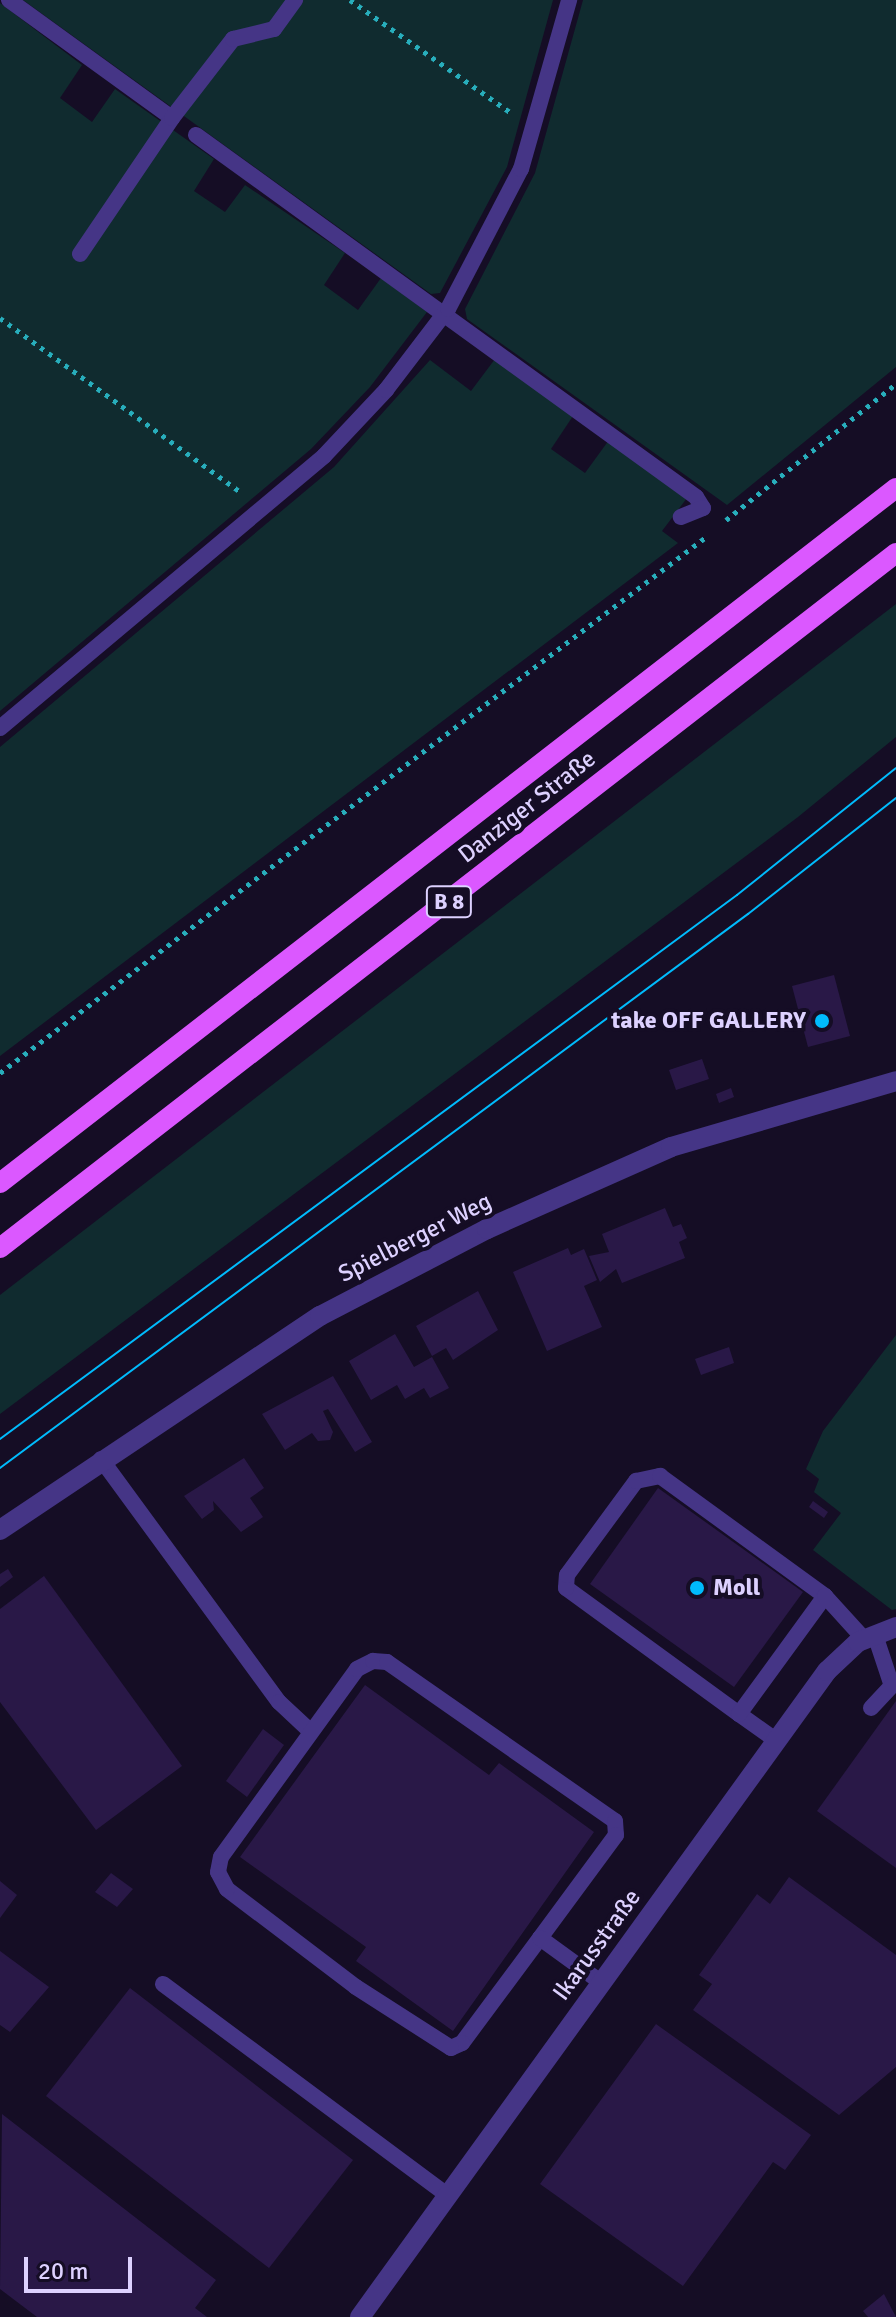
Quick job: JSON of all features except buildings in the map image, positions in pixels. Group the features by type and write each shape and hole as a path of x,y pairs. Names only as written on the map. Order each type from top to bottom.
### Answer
{"main road":[{"name":"Danziger Straße","path":"0,1183 896,488"},
{"name":"Danziger Straße","path":"0,1248 896,553"}],"street":[{"name":"Spielberger Weg","path":"0,1530 101,1459 320,1316 487,1229 671,1147 896,1081"},
{"name":"Ikarusstraße","path":"360,2317 827,1671 870,1637 896,1627"}],"lane":[{"path":"9,0 172,118"},
{"path":"80,254 172,118 233,39 274,29 295,0"},
{"path":"0,728 324,456 365,412 444,315 521,169 569,0"},
{"path":"196,135 696,497 703,508 681,517"},
{"path":"101,1459 264,1682 310,1731"},
{"path":"777,1741 566,1588 567,1575 627,1492 643,1476 660,1476 825,1596 870,1637 893,1682 871,1708"},
{"path":"739,1714 825,1596"},
{"path":"373,1661 387,1662 615,1821 616,1835 540,1938 462,2043 451,2048 356,1987 227,1889 218,1872 221,1857 357,1669 373,1661"},
{"path":"540,1938 602,1983"},
{"path":"163,1984 448,2196"}],"path":[{"path":"350,0 533,128"},
{"path":"0,318 262,507"},
{"path":"0,1073 707,536 896,384"}],"green space":[{"path":"23,0 553,0 507,167 440,293 431,294"},
{"path":"583,0 896,0 896,367 727,505 467,319 465,309 535,173"},
{"path":"0,3 82,65 60,98 92,122 115,89 214,159 194,191 225,212 245,185 345,253 324,285 358,310 381,278 427,312 370,387 311,449 0,711"},
{"path":"495,359 575,413 551,449 585,473 609,440 687,498 662,531 678,543 0,1056 0,747 334,467 430,360 471,391"},
{"path":"896,604 896,737 798,817 0,1414 0,1295"},
{"path":"896,1335 896,1609 892,1610 813,1550 841,1513 814,1492 819,1479 806,1469 823,1431"}],"tram line":[{"path":"0,1439 737,895 896,768"},
{"path":"0,1468 748,914 896,798"}],"place":[{"name":"take OFF GALLERY","path":"822,1021"},
{"name":"Moll","path":"697,1588"}]}
